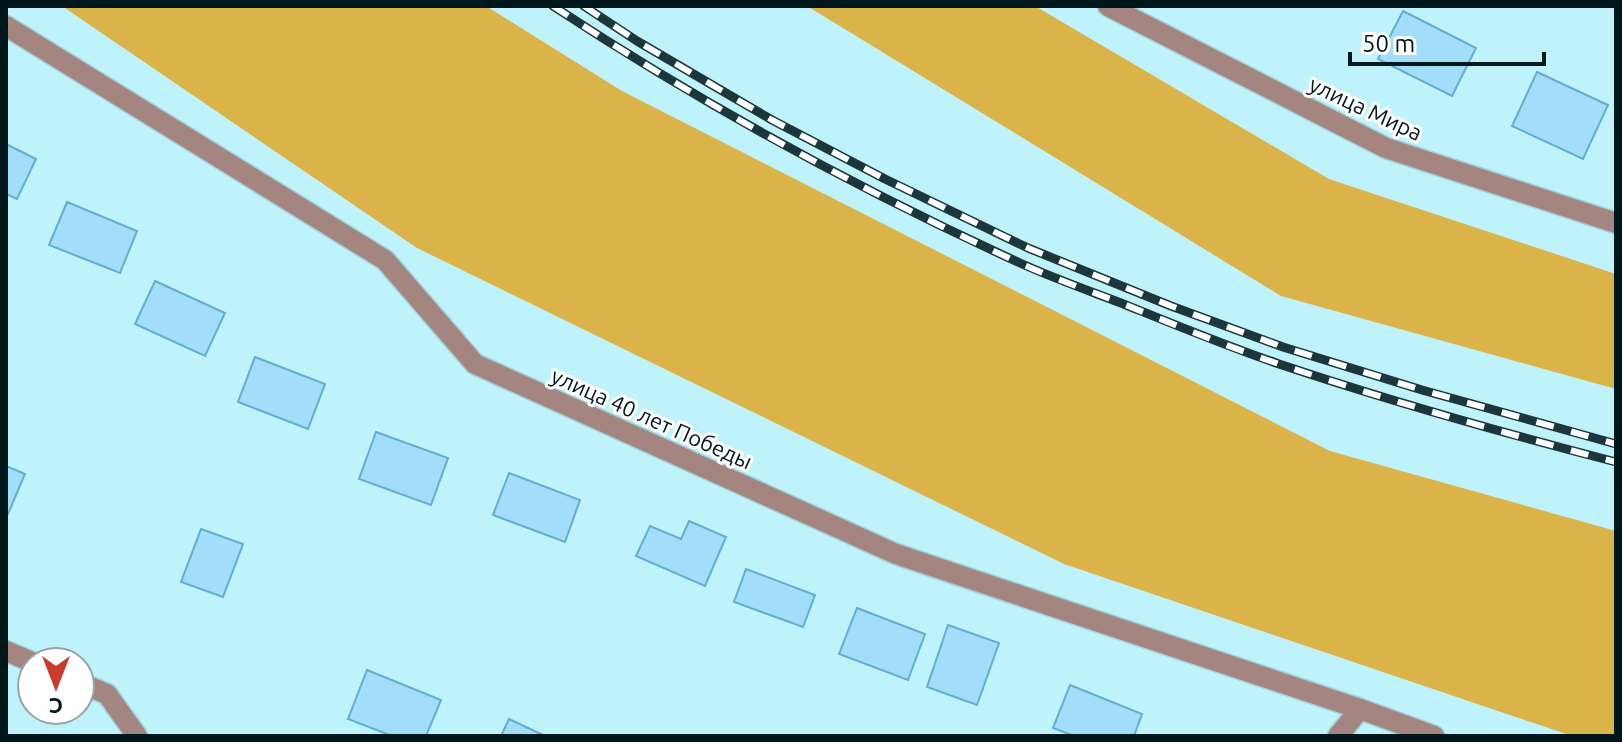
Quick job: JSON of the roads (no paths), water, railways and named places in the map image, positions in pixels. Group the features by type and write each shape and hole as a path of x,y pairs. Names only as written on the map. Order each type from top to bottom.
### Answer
{"street":[{"name":"улица Мира","path":"1108,6 1386,148 1616,223"},
{"name":"улица 40 лет Победы","path":"6,26 385,260 475,364 896,554 1434,736"},
{"path":"96,690 107,694 137,736"},
{"path":"1338,736 1360,709"}],"railway":[{"path":"553,6 666,77 782,144 960,235 1032,268 1279,364 1447,416 1616,462"},
{"path":"584,6 637,41 772,120 1028,248 1283,347 1422,390 1616,444"}]}
